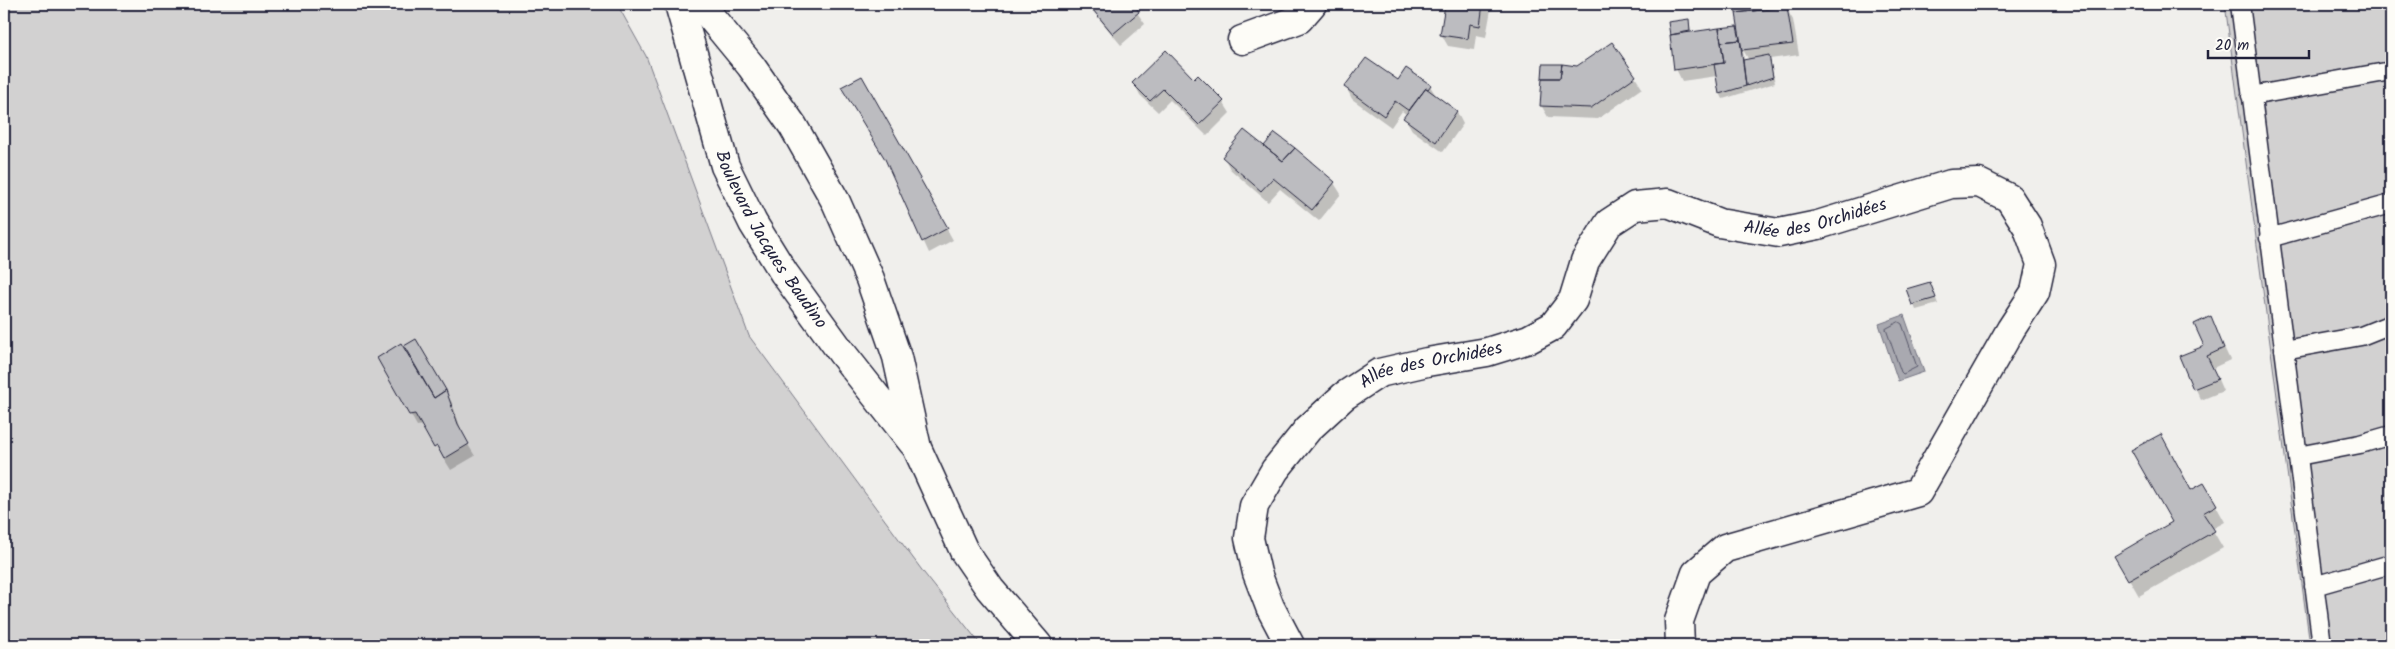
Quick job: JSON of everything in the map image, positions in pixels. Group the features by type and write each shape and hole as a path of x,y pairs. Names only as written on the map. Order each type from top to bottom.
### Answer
{"street":[{"name":"Boulevard Jacques Baudino","path":"679,4 725,166 753,223 784,273 836,345 917,448"},
{"name":"Boulevard Jacques Baudino","path":"700,4 750,66 793,126 836,202 870,279 896,357 917,448 964,551 990,589 1038,645"},
{"path":"1242,40 1299,19 1312,4"},
{"name":"Allée des Orchidées","path":"1290,645 1270,607 1257,573 1248,538 1254,506 1275,470 1308,429 1337,403 1379,374 1427,362 1488,352 1529,339 1553,326 1573,300 1585,261 1609,223 1635,206 1668,203 1719,223 1779,233 1818,225 1951,184 1979,183 2009,198 2026,226 2041,264 2036,292 2011,329 1918,492 1725,548 1696,573 1679,621 1680,645"}],"lane":[{"path":"2240,4 2322,645"},
{"path":"2251,96 2391,71"},
{"path":"2270,238 2391,204"},
{"path":"2284,350 2361,336 2391,324"},
{"path":"2298,456 2360,444 2391,435"},
{"path":"2314,586 2391,564"}],"shaded area":[{"path":"4,4 617,4 646,56 749,336 924,573 981,645 4,645"},
{"path":"2225,4 2391,4 2391,645 2310,645"}],"water":[{"path":"1904,315 1924,372 1898,381 1879,324"}],"building":[{"path":"1088,4 1134,4 1139,12 1113,34"},
{"path":"1441,4 1483,4 1480,26 1470,24 1468,39 1440,35 1445,5"},
{"path":"1735,4 1760,4 1761,10 1736,13"},
{"path":"1787,7 1793,44 1742,50 1736,13"},
{"path":"1689,19 1690,31 1670,35 1668,22"},
{"path":"1737,26 1740,40 1721,42 1719,28"},
{"path":"1719,28 1724,63 1674,70 1670,35"},
{"path":"1740,40 1746,86 1719,94 1714,64 1724,63 1721,42"},
{"path":"1612,42 1636,76 1591,108 1540,106 1542,78 1560,78 1562,64 1577,66"},
{"path":"1166,50 1194,79 1198,75 1224,101 1199,125 1163,89 1150,101 1132,83"},
{"path":"1769,55 1773,77 1746,86 1743,60"},
{"path":"1366,58 1398,80 1406,68 1431,85 1428,89 1426,88 1409,111 1395,101 1384,116 1344,87"},
{"path":"1543,64 1562,64 1560,78 1542,78"},
{"path":"862,76 948,228 922,242 885,159 841,87"},
{"path":"1426,88 1457,111 1436,142 1403,118"},
{"path":"1244,130 1283,161 1295,148 1335,182 1312,210 1273,178 1261,191 1222,157"},
{"path":"1275,133 1295,148 1283,161 1264,146"},
{"path":"1930,282 1936,298 1912,305 1906,289"},
{"path":"2211,316 2224,348 2207,356 2218,379 2193,389 2179,356 2204,346 2194,324"},
{"path":"416,339 446,390 434,398 404,346"},
{"path":"401,343 434,398 446,390 458,424 469,444 444,459 437,446 434,448 415,414 409,415 377,358"},
{"path":"2161,434 2191,490 2204,483 2217,505 2203,513 2215,531 2128,580 2114,556 2172,522 2131,450"}]}
